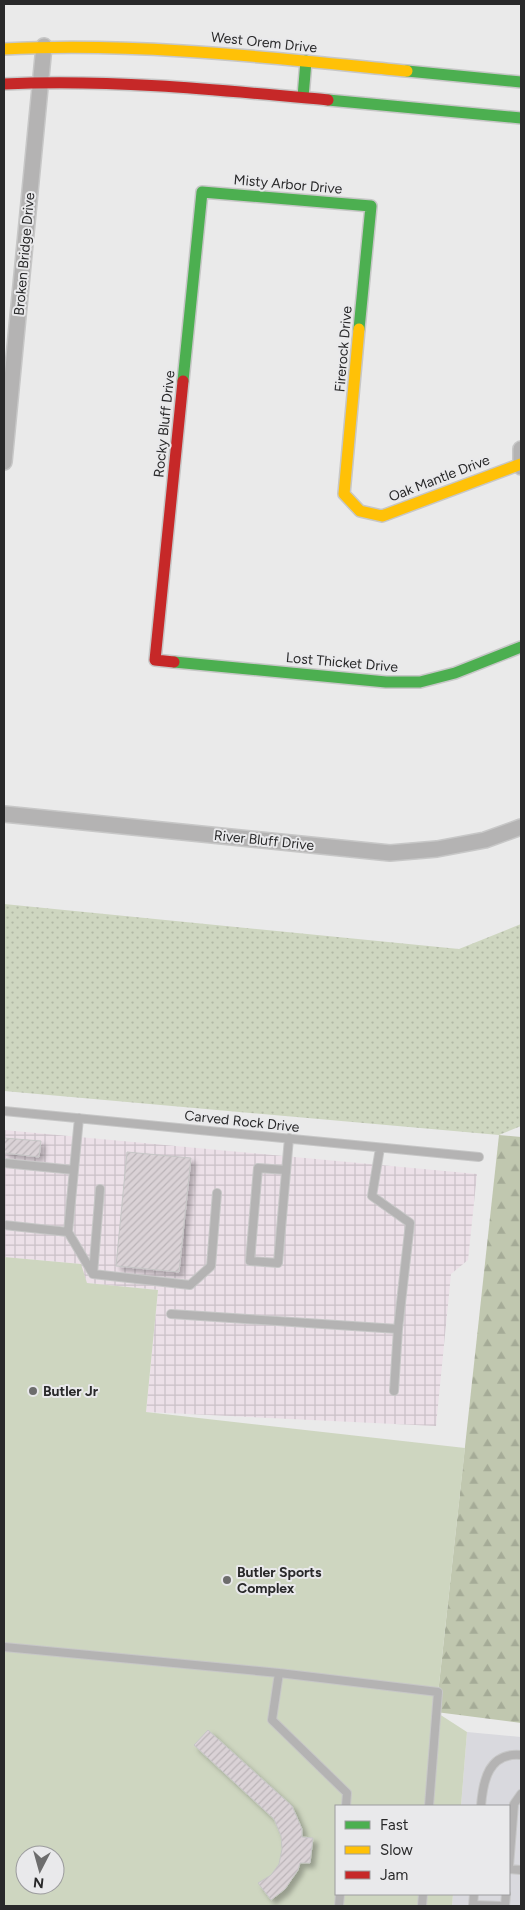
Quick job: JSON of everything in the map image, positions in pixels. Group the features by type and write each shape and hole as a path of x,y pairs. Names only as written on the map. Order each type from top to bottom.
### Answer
{"street":[{"name":"West Orem Drive","path":"4,49 44,46 122,46 191,50 521,82"},
{"name":"Broken Bridge Drive","path":"4,462 44,46"},
{"path":"303,97 306,61"},
{"path":"4,84 114,82 184,86 521,118"},
{"name":"Misty Arbor Drive","path":"202,192 371,206"},
{"name":"Rocky Bluff Drive","path":"155,660 202,192"},
{"name":"Firerock Drive","path":"344,494 371,206"},
{"name":"Oak Mantle Drive","path":"344,494 360,511 382,516 521,461"},
{"name":"Lost Thicket Drive","path":"155,660 386,682 420,682 455,674 521,647"},
{"name":"River Bluff Drive","path":"4,814 390,853 437,849 485,840 521,827"}],"lane":[{"name":"Carved Rock Drive","path":"4,1111 479,1157"},
{"path":"79,1118 68,1232 93,1274"},
{"path":"286,1170 258,1168 250,1261 278,1263 289,1138"},
{"path":"380,1148 372,1196 410,1223 398,1329 394,1391"},
{"path":"4,1163 74,1170"},
{"path":"93,1274 100,1189"},
{"path":"93,1274 190,1285 210,1266 217,1193"},
{"path":"4,1225 68,1232"},
{"path":"171,1314 398,1329"},
{"path":"4,1647 280,1673 438,1692 429,1805"},
{"path":"280,1673 272,1720 347,1793 346,1805"},
{"path":"481,1805 488,1770 497,1761 511,1754 521,1755"},
{"path":"510,1854 514,1804 521,1794"},
{"path":"473,1906 503,1906"}],"shaded area":[{"path":"4,1130 477,1174 468,1260 451,1274 436,1426 146,1412 158,1290 87,1283 80,1264 4,1257"},
{"path":"467,1732 521,1737 521,1906 452,1906 453,1895 510,1895 510,1805 461,1805"}],"green space":[{"path":"4,904 459,949 521,924 521,1126 499,1135 4,1091"},
{"path":"499,1135 521,1137 521,1723 436,1712"},
{"name":"Butler Sports Complex","path":"4,1257 81,1264 87,1283 158,1290 146,1412 465,1448 436,1712 467,1732 461,1805 335,1805 335,1895 453,1895 452,1906 4,1906"}],"building":[{"path":"4,1138 41,1141 39,1157 4,1153"},
{"path":"127,1152 191,1158 179,1272 116,1266"},
{"path":"208,1730 292,1806 302,1829 302,1837 313,1838 310,1863 300,1863 298,1870 285,1889 271,1900 258,1883 271,1875 279,1864 282,1849 281,1836 274,1819 194,1745"}],"traffic: fast":[{"path":"303,97 306,61"},
{"path":"407,71 521,82"},
{"path":"328,100 521,118"},
{"path":"183,381 202,192 371,206 359,329"},
{"path":"174,662 386,682 420,682 455,673 521,647"}],"traffic: slow":[{"path":"4,49 55,47 156,49 256,56 407,71"},
{"path":"359,329 344,494 360,511 382,516 521,464"}],"traffic: jam":[{"path":"4,84 126,84 328,100"},
{"path":"174,662 155,660 183,381"}],"place":[{"name":"Butler Jr","path":"33,1391"},
{"name":"Butler Sports Complex","path":"227,1580"}]}
